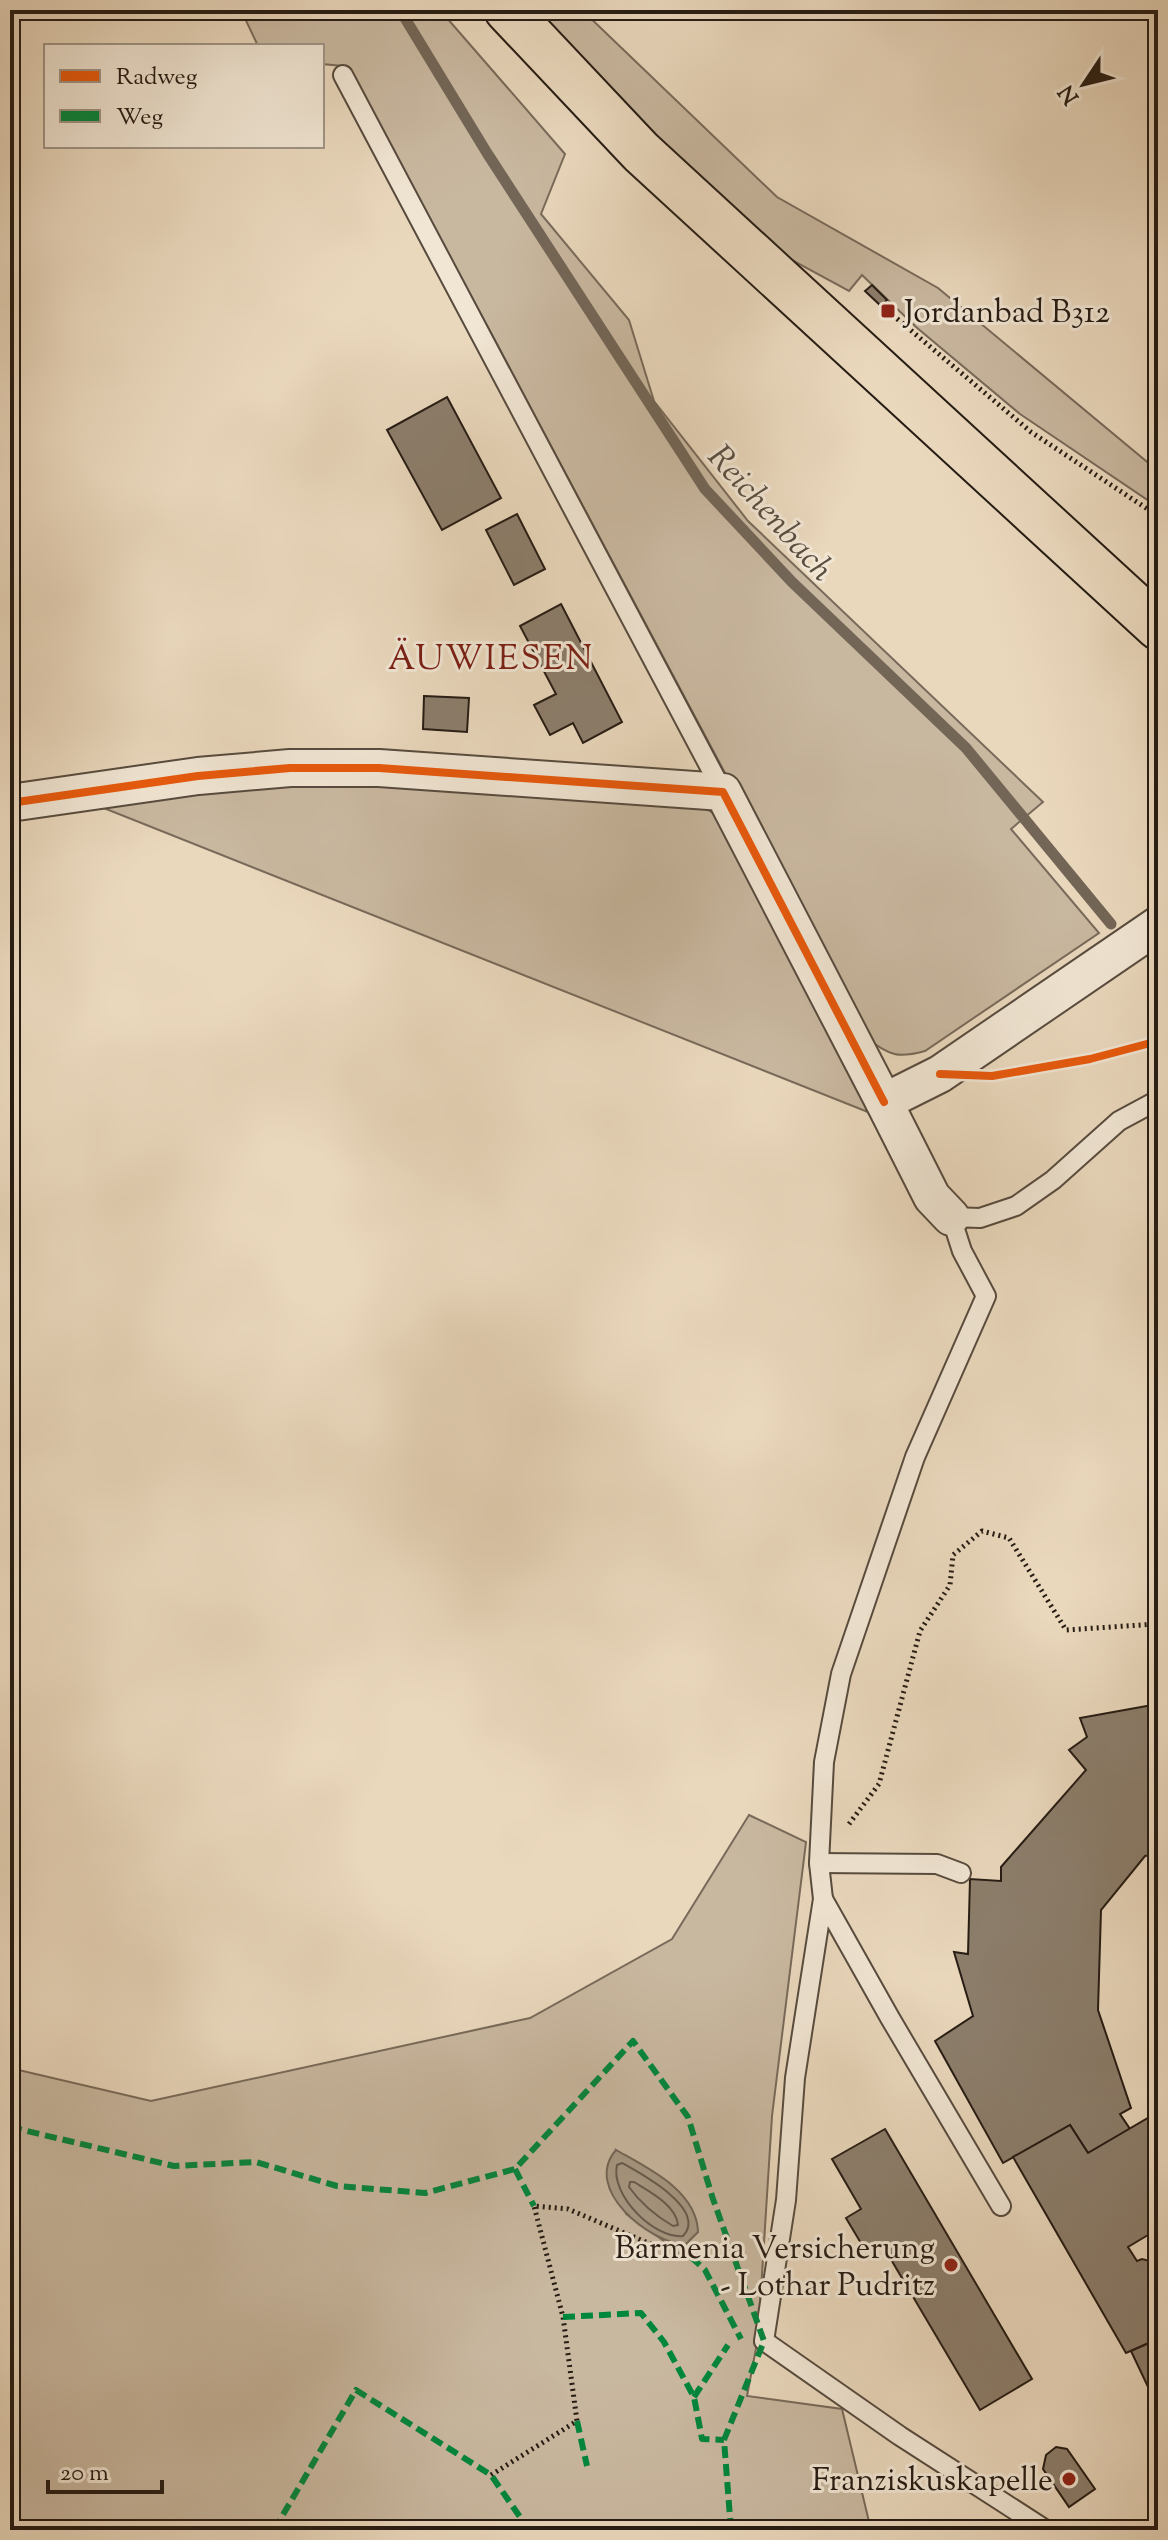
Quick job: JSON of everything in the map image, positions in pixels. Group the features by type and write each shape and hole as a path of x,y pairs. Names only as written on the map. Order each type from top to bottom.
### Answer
{"main road":[{"path":"507,10 641,152 1158,627"}],"street":[{"path":"10,803 198,776 290,768 379,768 723,792 932,1197 951,1217"},
{"path":"884,1102 940,1074 1158,925"}],"lane":[{"path":"343,75 723,792"},
{"path":"1046,2530 900,2436 764,2341 786,2200 795,2078 823,1899 819,1863 824,1762 841,1674 915,1457 986,1296 962,1251 951,1217 980,1218 1016,1206 1053,1180 1119,1121 1158,1100"},
{"path":"819,1863 937,1864 961,1873"},
{"path":"823,1899 1001,2206"}],"path":[{"path":"888,311 1031,432 1158,516"},
{"path":"819,1863 879,1784 920,1631 950,1585 953,1555 982,1531 1009,1538 1066,1630 1158,1626"},
{"path":"491,2475 577,2421 563,2317 534,2206 568,2209 648,2243 691,2257"}],"shaded area":[{"path":"241,10 440,10 565,154 541,214 629,320 654,401 748,521 1043,802 1011,829 1099,933 925,1051 894,1054 866,1038 493,337 343,66 324,64 324,44 257,44"},
{"path":"530,10 582,10 777,197 938,288 1158,471 1158,507 1020,414 916,327 862,275 849,291 788,258 729,212"},
{"path":"297,776 688,799 721,817 873,1114 91,803"},
{"path":"749,1815 806,1842 772,2116 758,2338 747,2396 842,2409 871,2530 10,2530 10,2068 151,2101 530,2018 672,1939","holes":["616,2150 672,2186 668,2244 626,2214"]}],"water":[{"path":"616,2150 669,2182 689,2204 696,2217 698,2232 685,2245 670,2242 638,2224 613,2196 607,2181 608,2165"}],"building":[{"path":"872,285 887,300 881,306 865,291"},
{"path":"447,397 501,498 442,530 387,430"},
{"path":"517,514 545,569 514,585 486,530"},
{"path":"561,604 622,722 583,743 573,723 550,735 534,705 556,694 520,626"},
{"path":"424,696 469,698 467,732 423,729"},
{"path":"1158,1704 1158,1854 1145,1856 1101,1910 1098,2010 1131,2108 1120,2114 1130,2129 1088,2153 1070,2125 1003,2163 935,2041 973,2016 954,1952 968,1954 970,1879 1001,1881 1001,1867 1086,1770 1069,1750 1087,1737 1080,1718"},
{"path":"1158,2112 1158,2229 1128,2247 1137,2261 1142,2259 1158,2263 1158,2339 1126,2353 1013,2157 1070,2125 1088,2153"},
{"path":"885,2129 1032,2379 980,2410 883,2246 868,2255 846,2218 861,2209 832,2159"},
{"path":"1158,2339 1158,2408 1131,2351"},
{"name":"Franziskuskapelle","path":"1056,2447 1067,2449 1095,2489 1069,2507 1043,2469 1046,2455"}],"waterway":[{"name":"Reichenbach","path":"400,10 487,153 705,489 792,582 966,748 1111,924"}],"marked path":[{"path":"10,2127 174,2166 256,2162 337,2186 425,2193 515,2169 633,2041 688,2117 713,2199 764,2341 724,2440 731,2530"},
{"path":"515,2169 534,2206"},
{"path":"691,2257 705,2270 741,2339"},
{"path":"563,2317 641,2313 664,2342 694,2397 702,2439 724,2440"},
{"path":"694,2397 728,2345"},
{"path":"274,2530 356,2390 491,2475 529,2530"},
{"path":"577,2421 587,2466"}],"cycle path":[{"path":"10,803 198,776 290,768 379,768 723,792 884,1102"},
{"path":"940,1074 992,1076 1090,1059 1158,1041"}],"place":[{"name":"Jordanbad B312","path":"888,311"},
{"name":"Barmenia Versicherung - Lothar Pudritz","path":"951,2265"},
{"name":"Franziskuskapelle","path":"1069,2479"}],"district":[{"name":"ÄUWIESEN","path":"491,657"}]}
